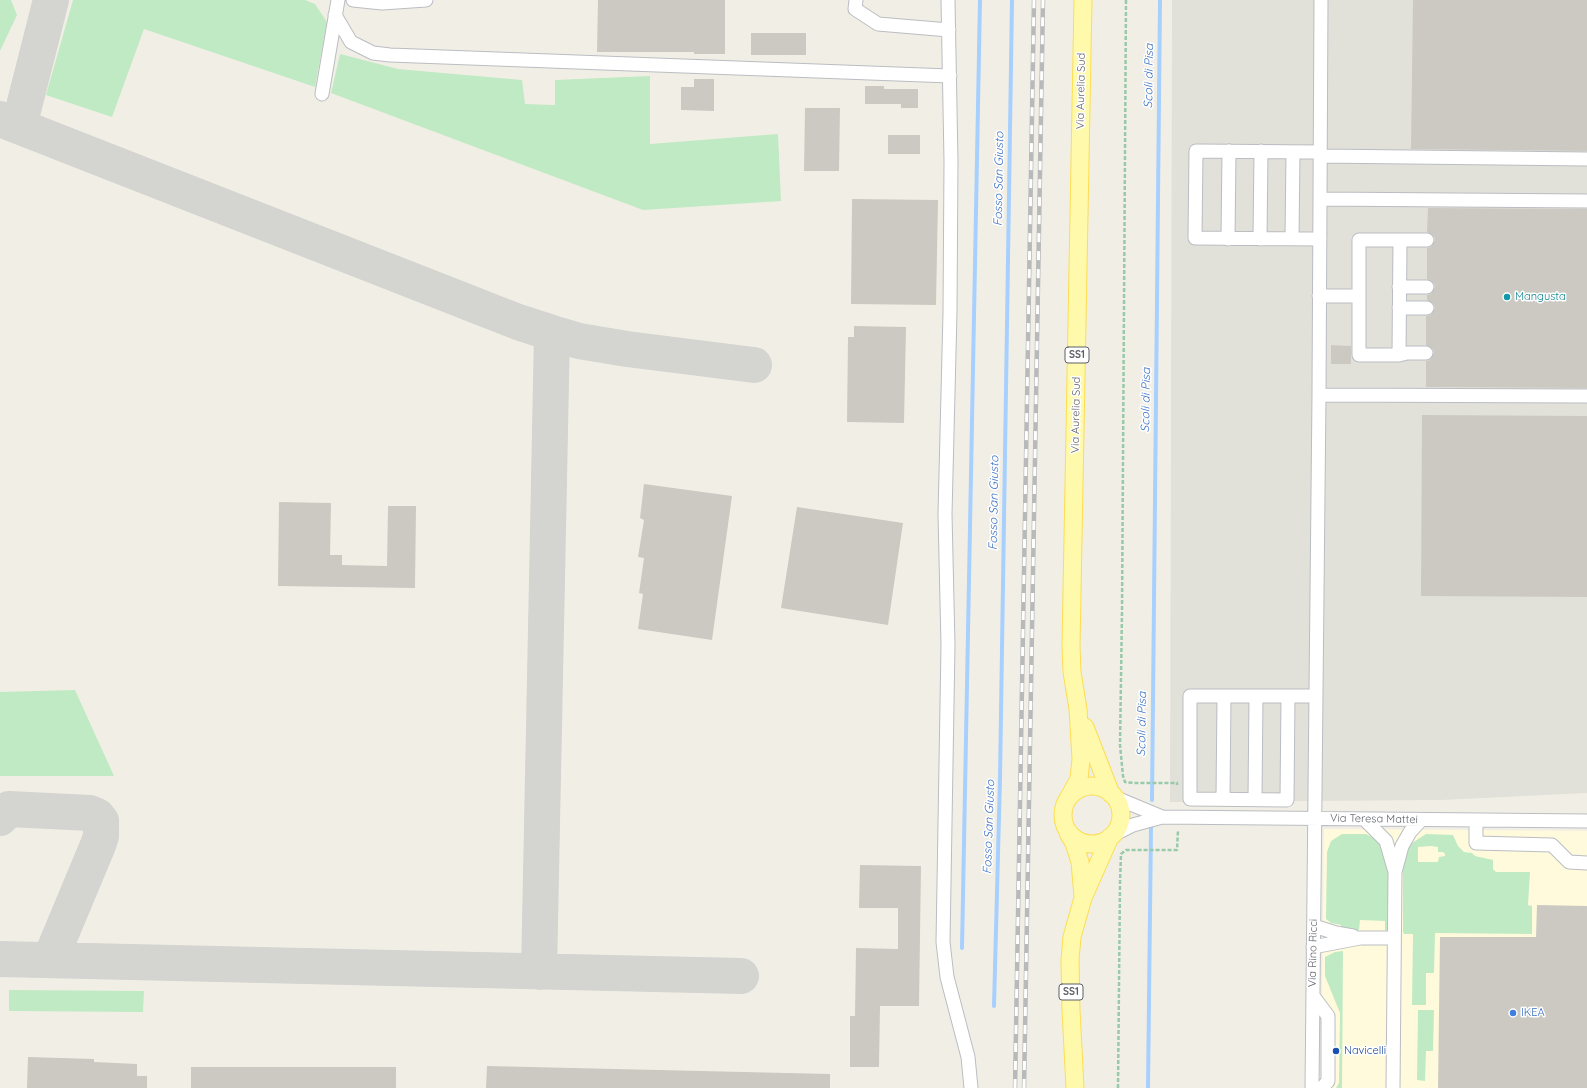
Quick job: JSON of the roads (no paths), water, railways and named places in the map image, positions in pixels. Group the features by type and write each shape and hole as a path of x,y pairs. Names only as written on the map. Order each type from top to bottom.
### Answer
{"main road":[{"name":"Via Aurelia Sud","path":"1078,709 1072,672 1071,646 1083,0"},
{"name":"SS1","path":"1075,1088 1070,960 1074,926 1083,898 1112,836 1118,827 1120,818 1120,809 1078,709"},
{"name":"SS1","path":"1078,709 1082,747 1081,770 1079,779 1064,807 1062,815 1064,825 1074,843 1080,862 1083,898"},
{"path":"1069,797 1075,791 1087,786 1100,787 1113,795"},
{"path":"1068,832 1076,839 1090,844 1100,843 1112,836"}],"street":[{"path":"322,94 338,0"},
{"path":"353,0 382,2 426,0"},
{"path":"856,0 855,9 878,24 949,30"},
{"path":"948,0 950,76 950,304 945,514 948,645 943,942 949,984 968,1057 971,1088"},
{"name":"Via Rino Ricci","path":"1312,1088 1319,395 1321,0"},
{"path":"335,15 351,42 373,53 390,55 950,76"},
{"path":"1320,239 1195,238 1196,151 1587,159"},
{"path":"1228,239 1229,151"},
{"path":"1260,239 1261,152"},
{"path":"1292,239 1293,152"},
{"path":"1320,199 1587,202"},
{"path":"1426,353 1359,355 1359,240 1427,240"},
{"path":"1399,355 1400,240"},
{"path":"1400,287 1427,287"},
{"path":"1319,296 1359,296"},
{"path":"1400,308 1426,308"},
{"path":"1319,395 1587,396"},
{"path":"1288,696 1287,800 1190,799 1190,696 1288,696 1315,696"},
{"path":"1223,799 1224,696"},
{"path":"1255,799 1256,696"},
{"path":"1113,795 1162,817"},
{"path":"1112,836 1133,825 1162,817"},
{"name":"Via Teresa Mattei","path":"1162,817 1587,821"},
{"path":"1364,819 1386,841 1395,872"},
{"path":"1393,1088 1395,872 1402,846 1410,832 1422,820"},
{"path":"1476,820 1476,843 1552,845 1569,862 1587,863"},
{"path":"1314,926 1336,933 1360,938"},
{"path":"1313,947 1360,938 1394,938"},
{"path":"1313,996 1328,1016 1328,1081 1322,1088"}],"waterway":[{"path":"962,948 980,0"},
{"name":"Fosso San Giusto","path":"994,1006 1000,778 1012,0"},
{"name":"Scoli di Pisa","path":"1152,800 1160,0"},
{"path":"1148,1088 1151,826"}],"railway":[{"path":"1015,1088 1034,0"},
{"path":"1024,1088 1043,0"}],"place":[{"name":"Mangusta","path":"1507,297"},
{"name":"IKEA","path":"1513,1013"},
{"name":"Navicelli","path":"1336,1051"}]}
